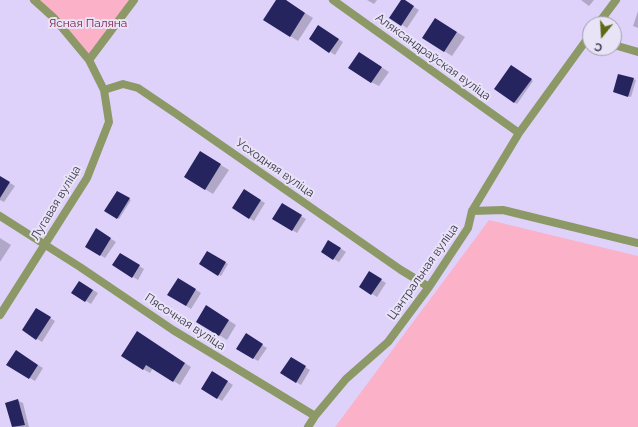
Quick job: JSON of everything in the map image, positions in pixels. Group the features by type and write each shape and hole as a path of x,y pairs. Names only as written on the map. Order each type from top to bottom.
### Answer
{"street":[{"name":"Лугавая вуліца","path":"0,315 87,178 109,122 104,90 90,60 54,18 34,0"},
{"path":"90,60 134,0"},
{"name":"Аляксандраўская вуліца","path":"333,0 519,133"},
{"path":"604,16 616,0"},
{"name":"Цэнтральная вуліца","path":"308,427 315,416 346,379 388,342 429,287 468,228 472,211 519,133 582,47"},
{"path":"622,47 638,52"},
{"name":"Усходняя вуліца","path":"104,90 123,84 138,88 401,270 429,287"},
{"path":"472,211 503,210 638,243"},
{"name":"Пясочная вуліца","path":"0,216 173,330 315,416"}],"green space":[{"name":"Ясная Паляна","path":"31,0 134,0 89,60 78,46"},
{"path":"489,220 638,256 638,427 335,427"}],"building":[{"path":"276,0 286,0 305,13 290,37 263,20"},
{"path":"401,0 405,0 414,6 401,26 389,18"},
{"path":"435,18 457,32 444,52 422,38"},
{"path":"318,25 339,39 329,53 309,39"},
{"path":"359,52 382,67 371,83 348,68"},
{"path":"511,65 532,79 514,103 494,89"},
{"path":"618,74 634,78 628,97 613,92"},
{"path":"200,151 221,164 205,190 184,177"},
{"path":"0,176 10,182 0,198"},
{"path":"244,189 261,200 249,219 232,208"},
{"path":"117,191 130,198 117,219 104,211"},
{"path":"282,203 302,215 292,231 272,219"},
{"path":"96,228 111,238 100,256 85,247"},
{"path":"328,240 341,248 333,260 321,252"},
{"path":"207,251 226,262 218,276 199,264"},
{"path":"120,253 140,265 132,278 112,265"},
{"path":"369,271 382,279 371,295 359,287"},
{"path":"178,278 196,289 186,306 167,295"},
{"path":"79,281 93,290 85,302 71,293"},
{"path":"206,305 229,320 219,336 196,322"},
{"path":"36,308 51,317 36,340 22,330"},
{"path":"137,331 185,363 173,382 146,365 143,370 121,356"},
{"path":"246,333 263,344 253,359 236,349"},
{"path":"16,350 38,365 29,379 6,365"},
{"path":"291,357 306,366 296,383 280,373"},
{"path":"212,371 228,381 217,399 201,389"},
{"path":"18,399 25,425 12,427 5,403"}]}
